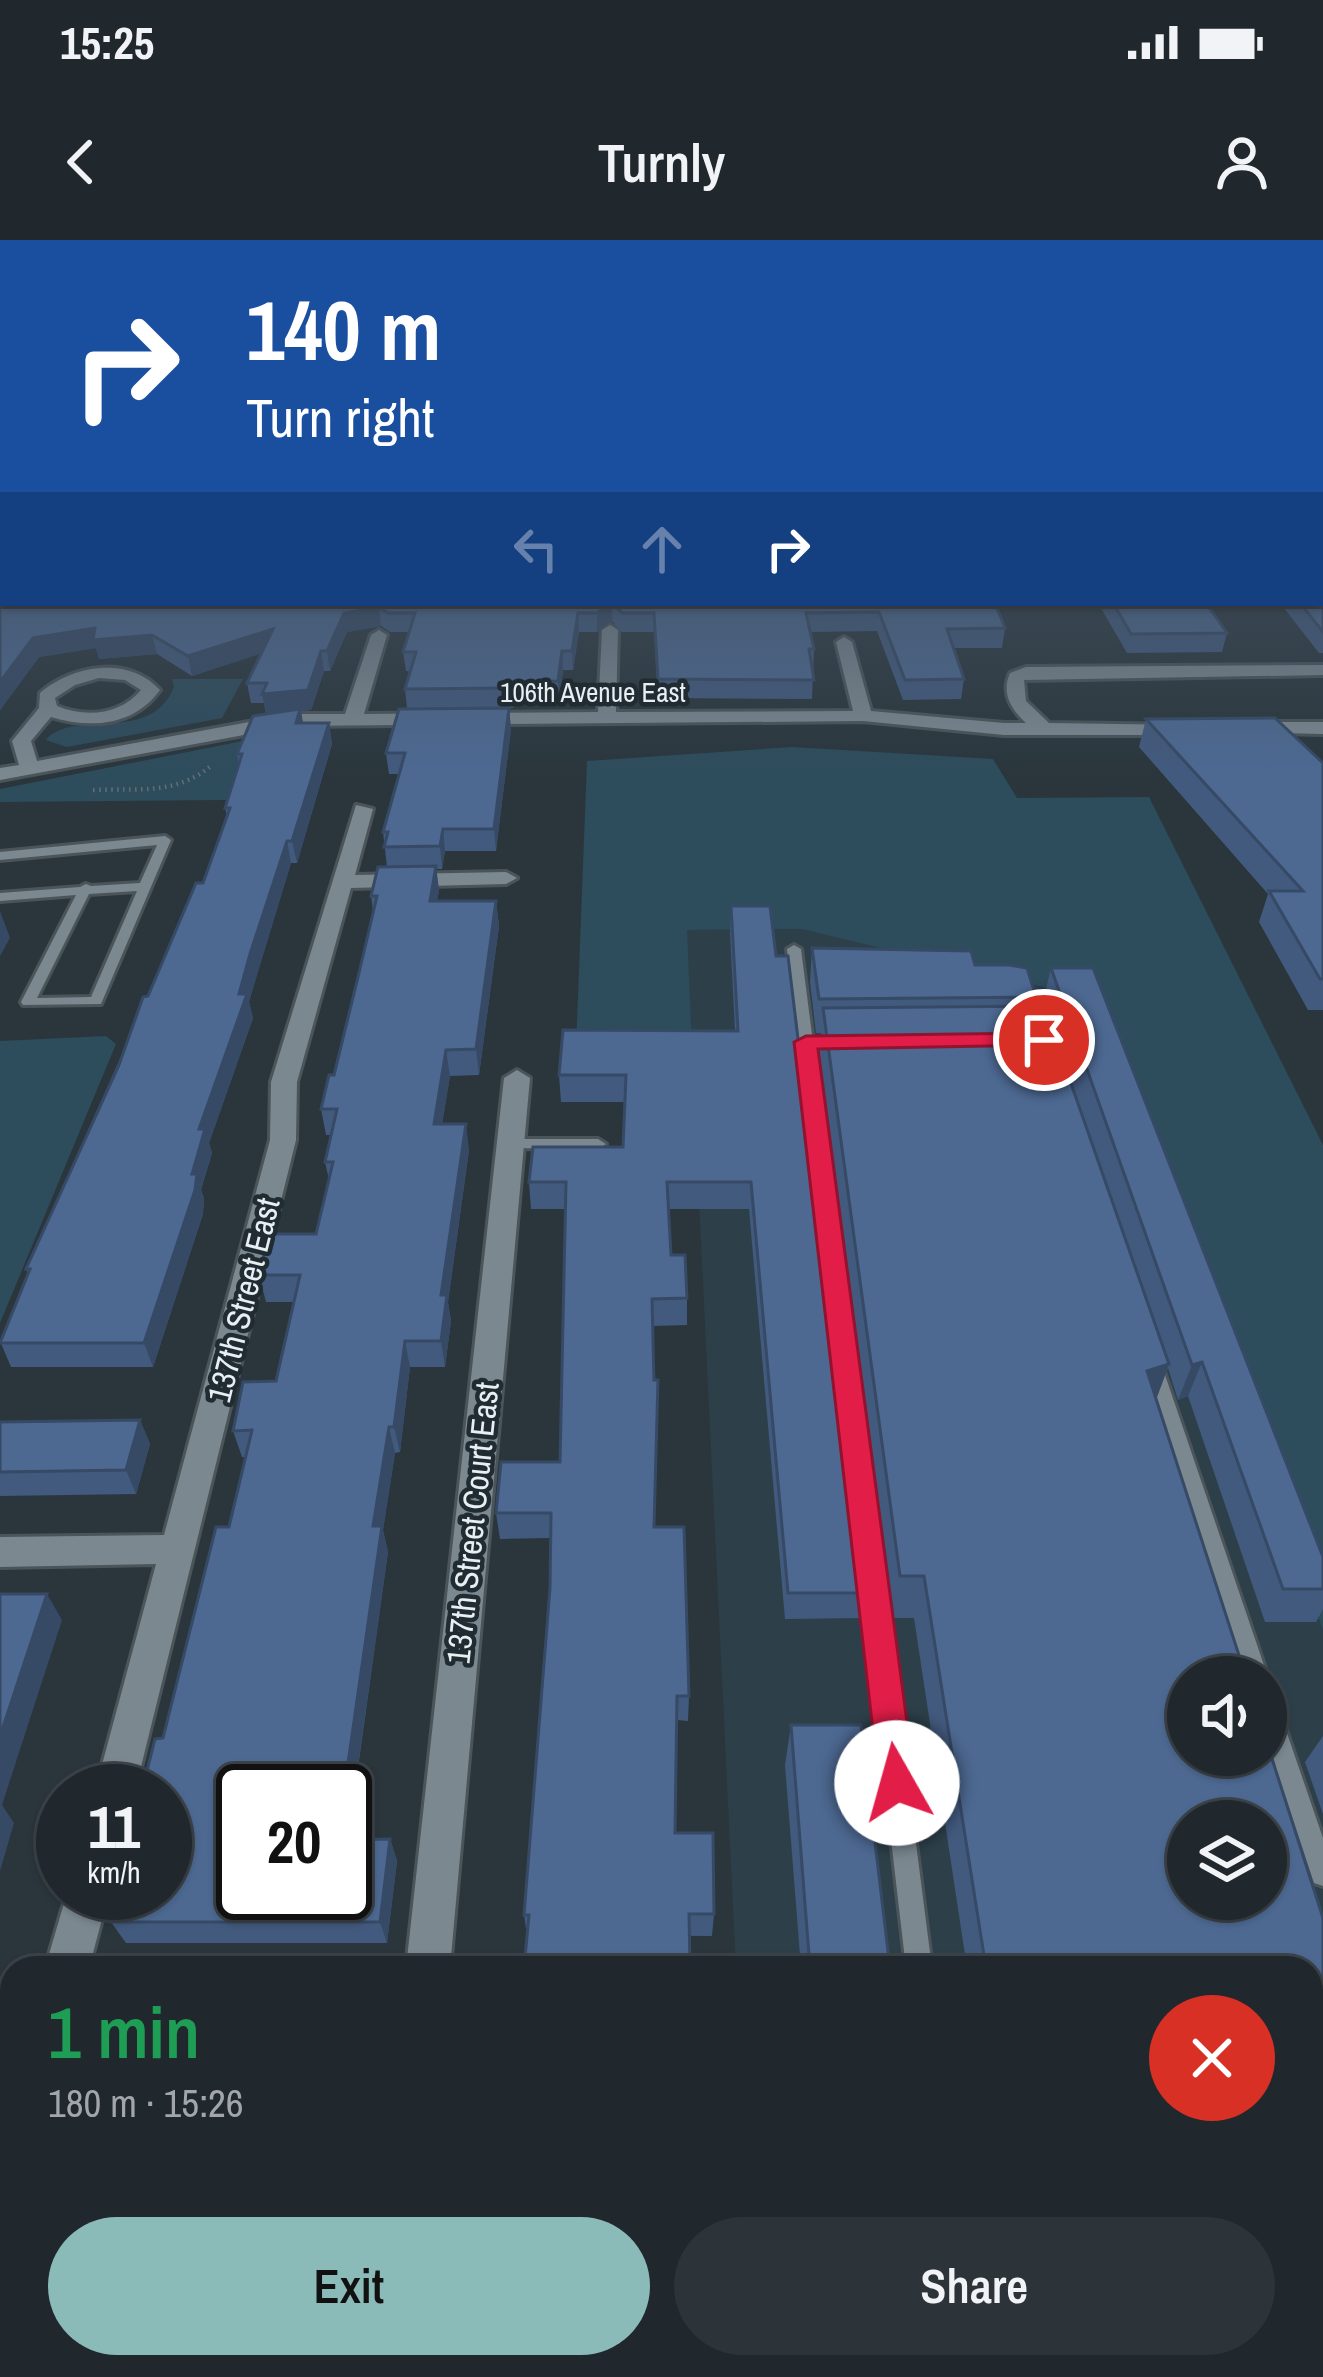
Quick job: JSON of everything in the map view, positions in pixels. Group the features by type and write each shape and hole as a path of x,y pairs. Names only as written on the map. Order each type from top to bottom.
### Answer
{"street":[{"path":"607,719 610,630"},
{"path":"353,719 379,635"},
{"path":"844,642 863,716"},
{"path":"1047,730 1024,715 1013,691 1016,677 1026,672 1323,670"},
{"path":"84,676 132,676 151,690 143,702 110,716 71,717 48,709 45,704 51,691 84,676"},
{"path":"30,767 21,741 48,709"},
{"name":"106th Avenue East","path":"0,774 258,723 353,719 863,716 1047,730 1208,729"},
{"path":"1231,728 1323,728"},
{"name":"137th Street East","path":"122,1764 284,1139 284,1082 363,809"},
{"path":"343,882 506,878"},
{"name":"137th Street Court East","path":"429,1956 517,1078"},
{"path":"0,1552 181,1549"},
{"path":"70,1956 80,1920"}],"lane":[{"path":"0,856 165,840 96,1001 28,1002 86,888"},
{"path":"0,898 146,886"},
{"path":"794,950 918,1956"},
{"path":"806,1042 829,1042"},
{"path":"510,1144 598,1144"},
{"path":"1150,1358 1250,1656"},
{"path":"1287,1767 1323,1874"}],"path":[{"path":"79,791 182,788 205,773 216,752"}],"shaded area":[{"path":"172,679 243,679 222,718 67,747 46,740 74,726 148,716 163,705 174,687"},
{"path":"248,740 226,800 0,802 0,789"},
{"path":"792,747 993,759 1017,798 1149,797 1323,1145 1323,1630 1084,997 802,929 687,930 692,1048 576,1048 587,761"},
{"path":"1059,927 1323,1630 1323,1956 735,1956 686,930"},
{"path":"106,1036 116,1044 0,1323 0,1041"}],"building":[{"path":"0,606 607,606 597,613 578,613 572,651 562,651 558,681 512,682 512,688 405,689 416,652 403,652 415,613 388,613 379,607 344,613 327,651 321,651 308,690 262,694 267,683 247,683 273,629 188,656 152,635 93,640 95,628 33,638 0,682"},
{"path":"616,606 996,606 1005,628 947,629 964,679 905,680 879,612 806,613 814,649 809,649 814,680 658,679 654,613 622,613"},
{"path":"1115,606 1208,606 1227,633 1131,634"},
{"path":"1302,606 1323,606 1323,632"},
{"path":"509,708 494,829 443,829 440,846 384,847 388,832 383,832 405,753 386,753 399,709"},
{"path":"300,709 296,723 329,723 250,954 239,994 247,994 199,1129 205,1129 192,1174 197,1174 195,1190 144,1343 0,1343 30,1269 26,1269 119,1065 143,997 148,996 196,883 203,883 230,808 225,808 242,754 237,754 253,716"},
{"path":"1275,718 1323,763 1323,979 1269,891 1303,891 1146,719"},
{"path":"436,866 430,901 496,901 476,1049 446,1050 434,1124 466,1124 441,1295 447,1295 441,1341 405,1341 394,1427 389,1427 373,1526 382,1526 348,1764 216,1764 216,1920 372,1920 372,1839 390,1839 380,1922 111,1922 192,1920 192,1764 149,1764 155,1739 163,1738 216,1527 229,1527 252,1430 233,1431 243,1382 276,1381 300,1275 259,1275 269,1234 316,1234 333,1162 325,1162 337,1109 321,1109 359,973 377,896 371,896 378,867"},
{"path":"731,906 770,906 776,956 788,956 865,1593 788,1593 751,1182 667,1182 671,1255 685,1255 687,1298 652,1299 654,1380 658,1380 654,1527 684,1527 689,1696 677,1696 675,1833 713,1833 714,1914 689,1914 690,1956 525,1956 551,1513 496,1513 501,1462 560,1462 566,1182 529,1182 533,1147 623,1147 626,1075 559,1075 563,1030 738,1031"},
{"path":"812,948 971,951 975,965 1027,968 1036,997 819,999"},
{"path":"1051,968 1093,968 1323,1557 1323,1589 1283,1589 1202,1362 1192,1365"},
{"path":"1044,1006 1169,1364 1147,1371 1239,1656 1167,1656 1167,1776 1278,1776 1285,1800 1167,1800 1167,1920 1287,1920 1287,1806 1323,1918 1323,1956 984,1956 924,1576 900,1576 823,1008"},
{"path":"140,1420 126,1470 0,1472 0,1422"},
{"path":"0,1594 47,1594 0,1736"},
{"path":"791,1725 861,1725 889,1956 809,1956"}],"route":[{"path":"897,1783 806,1042 1044,1040"}]}
